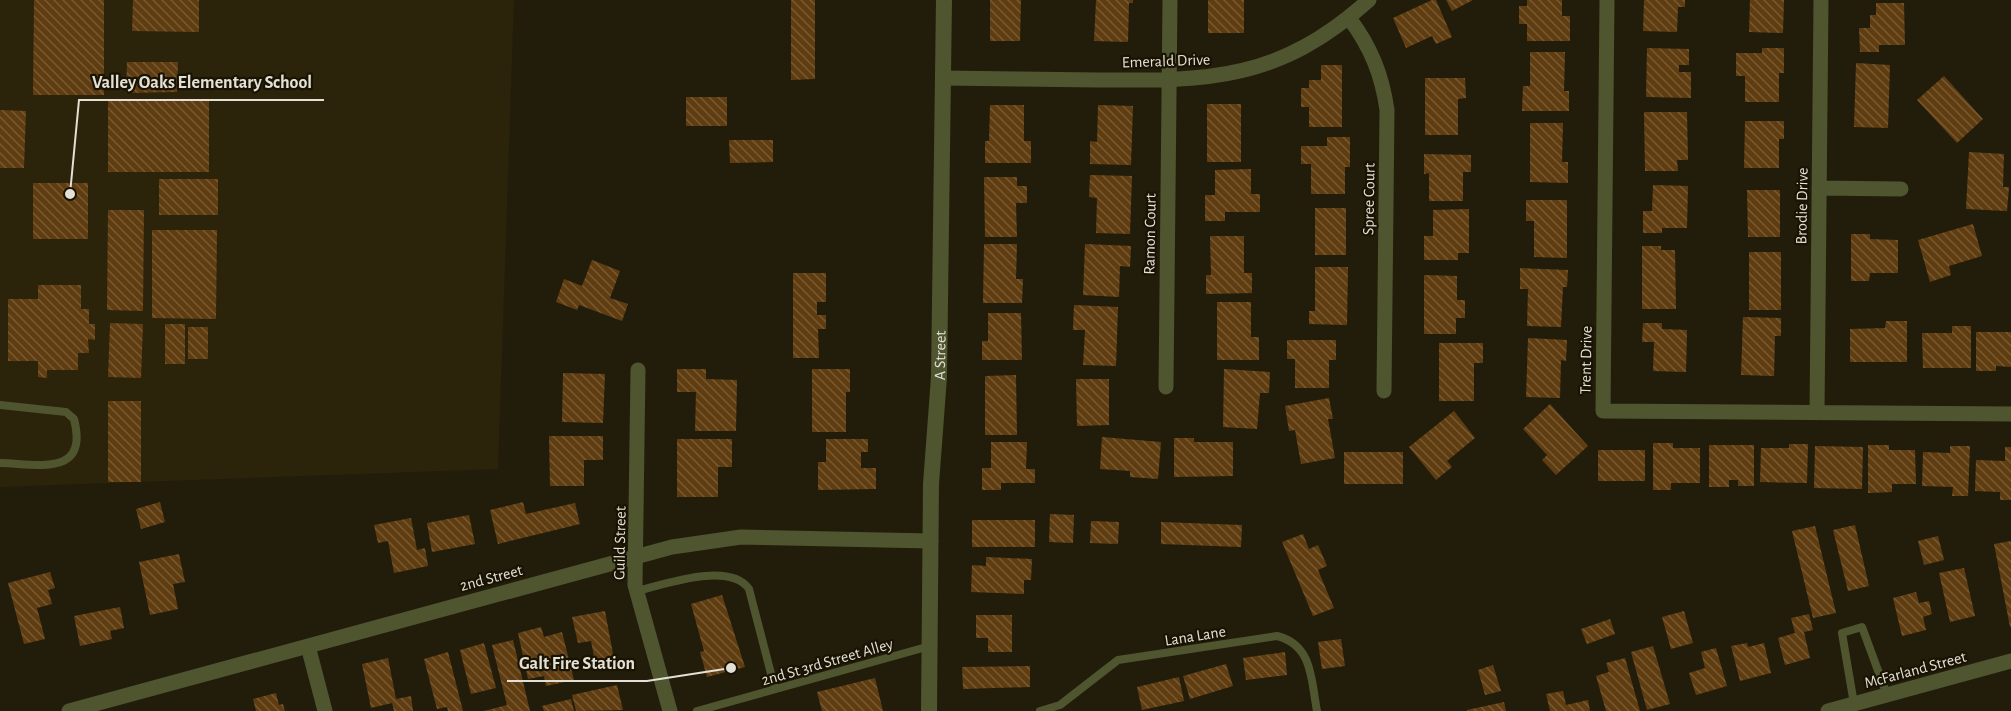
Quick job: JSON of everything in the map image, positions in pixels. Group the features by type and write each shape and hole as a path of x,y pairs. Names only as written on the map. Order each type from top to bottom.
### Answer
{"street":[{"name":"A Street","path":"929,711 932,484 939,377 944,0"},
{"name":"Ramon Court","path":"1166,387 1170,0"},
{"name":"Emerald Drive","path":"943,78 1169,81 1232,75 1292,54 1349,18 1369,0"},
{"name":"Trent Drive","path":"1607,0 1603,411 2011,414"},
{"name":"Brodie Drive","path":"1817,413 1821,0"},
{"name":"Spree Court","path":"1349,18 1374,58 1383,84 1387,110 1384,390"},
{"path":"1819,188 1901,189"},
{"name":"Guild Street","path":"638,370 637,591 670,711"},
{"name":"2nd Street","path":"69,711 636,556 706,540 741,537 931,541"},
{"path":"308,646 325,711"},
{"name":"McFarland Street","path":"1828,711 2011,661"}],"lane":[{"path":"0,405 66,412 74,419 77,447 72,458 63,463 0,464"},
{"path":"637,591 689,578 732,576 744,580 749,589 775,689"},
{"path":"1854,704 1842,633 1862,627 1887,695"},
{"name":"Lana Lane","path":"1040,711 1060,705 1118,660 1277,636 1298,645 1305,656 1317,711"},
{"name":"2nd St 3rd Street Alley","path":"698,711 930,646"}],"shaded area":[{"path":"0,0 514,0 498,469 0,487"}],"building":[{"path":"34,0 104,0 104,95 33,95"},
{"path":"133,0 199,0 199,32 132,31"},
{"path":"791,0 815,0 815,79 791,80"},
{"path":"990,0 1021,0 1020,41 990,41"},
{"path":"1096,0 1133,0 1133,3 1129,3 1128,42 1094,41"},
{"path":"1208,0 1244,0 1244,33 1208,33"},
{"path":"1436,0 1452,37 1436,44 1432,36 1406,48 1393,18"},
{"path":"1446,0 1473,0 1452,11"},
{"path":"1527,0 1562,0 1562,16 1570,16 1570,41 1527,41 1527,24 1519,24 1519,6 1527,6"},
{"path":"1644,0 1685,0 1685,7 1678,7 1677,32 1643,31"},
{"path":"1750,0 1784,0 1783,33 1749,32"},
{"path":"1876,3 1904,3 1905,45 1879,45 1879,52 1860,52 1859,28 1870,28 1870,15 1876,15"},
{"path":"1647,48 1689,49 1689,65 1679,65 1679,72 1691,72 1691,98 1646,97"},
{"path":"1762,48 1784,48 1784,73 1779,73 1779,102 1745,102 1745,76 1736,76 1736,53 1762,53"},
{"path":"1530,52 1565,52 1564,91 1569,91 1569,111 1522,111 1523,86 1530,86"},
{"path":"127,62 178,62 177,92 126,93"},
{"path":"1856,63 1890,65 1888,128 1854,127"},
{"path":"1321,65 1342,65 1342,127 1309,127 1309,107 1301,107 1301,88 1309,88 1309,80 1321,80"},
{"path":"1944,76 1983,119 1957,143 1917,100"},
{"path":"1425,78 1465,78 1466,98 1458,99 1458,135 1425,135"},
{"path":"686,97 727,97 727,126 686,126"},
{"path":"108,101 209,101 209,172 108,172"},
{"path":"1207,104 1241,104 1241,162 1207,162"},
{"path":"990,105 1024,105 1024,141 1031,141 1031,163 985,163 985,141 989,141"},
{"path":"1098,105 1133,106 1131,165 1090,164 1090,141 1097,142"},
{"path":"0,110 26,111 24,168 0,168"},
{"path":"1644,112 1687,112 1688,160 1677,160 1678,171 1645,171"},
{"path":"1745,121 1784,121 1784,139 1779,139 1779,168 1744,168"},
{"path":"1530,123 1563,123 1562,162 1568,162 1568,183 1530,182"},
{"path":"1327,137 1350,137 1350,167 1345,167 1345,194 1311,194 1311,164 1301,164 1301,146 1327,146"},
{"path":"729,140 773,140 773,162 730,163"},
{"path":"1969,152 2004,154 2003,187 2009,187 2007,211 1966,209"},
{"path":"1424,154 1471,155 1471,172 1463,172 1463,201 1429,201 1429,173 1424,174"},
{"path":"1251,169 1251,194 1260,194 1260,212 1225,212 1225,221 1205,221 1205,195 1215,195 1215,170"},
{"path":"1090,175 1132,176 1130,234 1096,233 1097,198 1089,197"},
{"path":"984,177 1017,177 1017,186 1027,186 1027,203 1016,203 1017,237 985,237"},
{"path":"159,179 218,179 218,215 159,215"},
{"path":"33,183 88,183 88,239 33,239"},
{"path":"1653,185 1688,186 1687,228 1662,228 1662,233 1643,233 1643,211 1652,211"},
{"path":"1747,190 1780,190 1780,237 1748,237"},
{"path":"1526,200 1567,200 1567,258 1534,257 1534,221 1526,221"},
{"path":"1315,208 1346,208 1346,255 1315,255"},
{"path":"1469,209 1469,253 1458,253 1458,260 1424,260 1424,236 1433,236 1433,210"},
{"path":"108,210 144,210 143,311 107,310"},
{"path":"1973,224 1982,256 1949,266 1951,275 1930,282 1918,240"},
{"path":"152,230 217,230 216,319 152,318"},
{"path":"1851,234 1870,234 1870,239 1898,240 1898,273 1870,273 1869,281 1851,281"},
{"path":"1210,236 1244,236 1244,273 1252,273 1252,293 1206,294 1206,275 1211,275"},
{"path":"984,244 1017,244 1016,279 1023,279 1022,303 983,303"},
{"path":"1085,244 1131,246 1130,267 1120,266 1119,297 1083,295"},
{"path":"1642,246 1661,246 1661,250 1675,250 1676,309 1642,309"},
{"path":"1749,252 1781,252 1781,310 1749,310"},
{"path":"592,260 620,271 610,298 628,304 622,321 579,305 577,310 556,302 564,279 582,286"},
{"path":"1315,267 1348,267 1347,325 1309,324 1309,311 1315,311"},
{"path":"1520,268 1568,270 1567,287 1563,287 1561,327 1527,326 1528,289 1520,289"},
{"path":"793,273 826,273 826,302 817,302 817,315 826,315 826,329 818,329 819,358 793,358"},
{"path":"1424,275 1457,276 1457,300 1465,300 1465,318 1456,318 1456,334 1424,334"},
{"path":"38,285 81,285 81,309 89,309 89,324 95,324 95,340 88,339 89,353 78,353 78,370 47,370 47,378 38,377 38,361 8,361 8,299 38,299"},
{"path":"1217,302 1251,302 1251,337 1259,337 1259,360 1217,360"},
{"path":"1074,305 1118,307 1116,366 1083,365 1085,330 1073,330"},
{"path":"988,313 1021,313 1022,360 982,360 982,341 988,341"},
{"path":"1743,317 1781,318 1781,336 1775,336 1774,376 1741,375"},
{"path":"1886,321 1907,321 1907,362 1850,362 1850,329 1885,328"},
{"path":"110,323 143,324 141,378 108,377"},
{"path":"1643,323 1662,323 1662,329 1687,330 1686,372 1653,371 1654,342 1642,342"},
{"path":"165,324 185,324 185,364 165,364"},
{"path":"1952,326 1971,326 1971,368 1923,368 1922,333 1952,333"},
{"path":"188,327 208,327 208,359 188,359"},
{"path":"1976,332 2011,332 2011,367 1996,366 1996,371 1976,371"},
{"path":"1528,338 1567,340 1566,361 1561,360 1560,398 1526,397"},
{"path":"1287,340 1336,340 1336,360 1329,360 1329,388 1295,388 1295,359 1287,359"},
{"path":"1439,343 1483,343 1483,363 1474,363 1474,401 1439,401"},
{"path":"677,369 706,369 706,379 737,380 736,431 695,431 696,392 677,392"},
{"path":"812,369 850,369 850,392 846,392 846,432 812,432"},
{"path":"1224,369 1270,372 1269,393 1260,393 1257,429 1223,427"},
{"path":"563,373 605,374 603,423 562,422"},
{"path":"1016,375 1017,435 985,435 985,376"},
{"path":"1076,379 1109,379 1109,425 1077,426"},
{"path":"1329,398 1333,419 1328,419 1335,458 1301,464 1295,430 1289,431 1285,406"},
{"path":"108,401 141,401 141,482 108,482"},
{"path":"1550,404 1588,446 1556,475 1542,460 1547,455 1523,429"},
{"path":"1454,411 1475,438 1447,461 1452,467 1436,480 1409,447"},
{"path":"549,436 603,436 603,460 584,460 584,486 550,486"},
{"path":"1102,437 1161,442 1158,479 1130,477 1130,471 1100,469"},
{"path":"1174,438 1194,438 1194,442 1233,442 1233,476 1174,477"},
{"path":"677,439 732,439 732,467 718,467 718,497 677,497"},
{"path":"826,439 868,439 868,452 861,452 861,468 876,468 876,489 818,490 818,462 826,462"},
{"path":"991,442 1027,442 1026,469 1035,469 1035,483 1001,483 1001,490 982,490 982,468 991,468"},
{"path":"1653,443 1673,443 1673,448 1700,448 1700,483 1671,483 1671,490 1653,490"},
{"path":"1789,444 1808,444 1807,483 1760,482 1761,448 1789,448"},
{"path":"1709,445 1754,445 1754,486 1738,486 1738,480 1729,480 1729,487 1709,487"},
{"path":"1868,445 1889,445 1889,450 1915,450 1916,484 1892,484 1892,492 1868,493"},
{"path":"1815,446 1863,447 1862,489 1814,488"},
{"path":"1950,446 1970,446 1968,496 1952,496 1953,487 1922,486 1923,452 1950,453"},
{"path":"2005,447 2011,447 2011,500 2000,500 2000,492 1975,491 1976,460 2005,461"},
{"path":"1598,450 1645,450 1645,481 1598,481"},
{"path":"1344,452 1403,452 1403,484 1344,484"},
{"path":"160,502 165,522 141,529 136,509"},
{"path":"523,502 526,514 575,503 580,524 498,544 490,510"},
{"path":"1050,514 1074,515 1073,543 1049,542"},
{"path":"469,515 475,544 432,552 427,523"},
{"path":"411,518 417,550 425,548 428,566 394,573 388,541 378,543 374,525"},
{"path":"972,520 1035,520 1035,547 972,547"},
{"path":"1091,521 1119,522 1118,544 1090,543"},
{"path":"1161,522 1242,525 1241,547 1161,544"},
{"path":"1855,525 1869,586 1848,591 1833,530"},
{"path":"1815,526 1836,613 1813,618 1792,531"},
{"path":"1303,534 1309,549 1318,545 1327,566 1318,570 1334,608 1313,616 1282,542"},
{"path":"1938,536 1944,560 1924,565 1918,541"},
{"path":"2011,541 2011,627 2010,627 1994,544"},
{"path":"179,554 185,582 173,584 178,609 150,615 139,562"},
{"path":"986,557 1032,559 1031,580 1024,580 1024,594 971,592 972,565 986,566"},
{"path":"1964,568 1975,616 1950,622 1939,573"},
{"path":"50,572 55,588 48,590 52,604 37,608 45,639 24,644 8,583"},
{"path":"1916,592 1919,603 1929,601 1932,614 1923,617 1926,630 1902,636 1893,598"},
{"path":"722,595 745,667 707,677 700,652 704,651 691,604"},
{"path":"120,607 124,628 110,631 112,639 80,646 74,616"},
{"path":"605,611 614,659 595,662 591,641 578,643 572,617"},
{"path":"1684,611 1693,643 1671,649 1662,617"},
{"path":"1809,614 1813,630 1804,632 1810,658 1785,665 1778,638 1795,633 1791,618"},
{"path":"976,615 1012,615 1012,652 988,652 988,638 976,638"},
{"path":"1610,619 1615,634 1587,644 1581,629"},
{"path":"541,627 544,637 562,632 574,680 546,686 544,676 528,679 518,633"},
{"path":"1341,639 1345,666 1322,669 1318,642"},
{"path":"513,640 530,711 484,711 507,705 492,645"},
{"path":"484,643 496,688 471,694 460,650"},
{"path":"1747,643 1748,647 1764,643 1771,673 1740,681 1731,646"},
{"path":"1653,646 1670,704 1647,710 1631,652"},
{"path":"1716,648 1727,686 1696,695 1689,673 1705,668 1701,652"},
{"path":"448,652 463,711 448,711 447,707 437,709 424,659"},
{"path":"1285,652 1287,675 1246,680 1243,658"},
{"path":"388,658 396,699 411,696 413,711 394,711 392,703 371,708 362,664"},
{"path":"1625,658 1640,711 1606,711 1596,676 1609,672 1606,663"},
{"path":"1226,664 1233,686 1190,699 1183,676"},
{"path":"1493,665 1501,691 1485,695 1478,670"},
{"path":"1030,666 1030,687 963,689 962,667"},
{"path":"1179,677 1184,701 1142,710 1137,687"},
{"path":"875,678 883,711 822,711 817,692"},
{"path":"617,685 623,710 576,711 572,695"},
{"path":"1563,691 1566,705 1588,700 1590,711 1550,711 1546,694"},
{"path":"276,693 279,705 283,704 285,711 256,711 253,699"},
{"path":"571,699 574,711 544,711 542,706"},
{"path":"1504,702 1506,711 1467,711 1467,710"}],"place":[{"name":"Valley Oaks Elementary School","path":"70,194"},
{"name":"Galt Fire Station","path":"731,668"}]}
